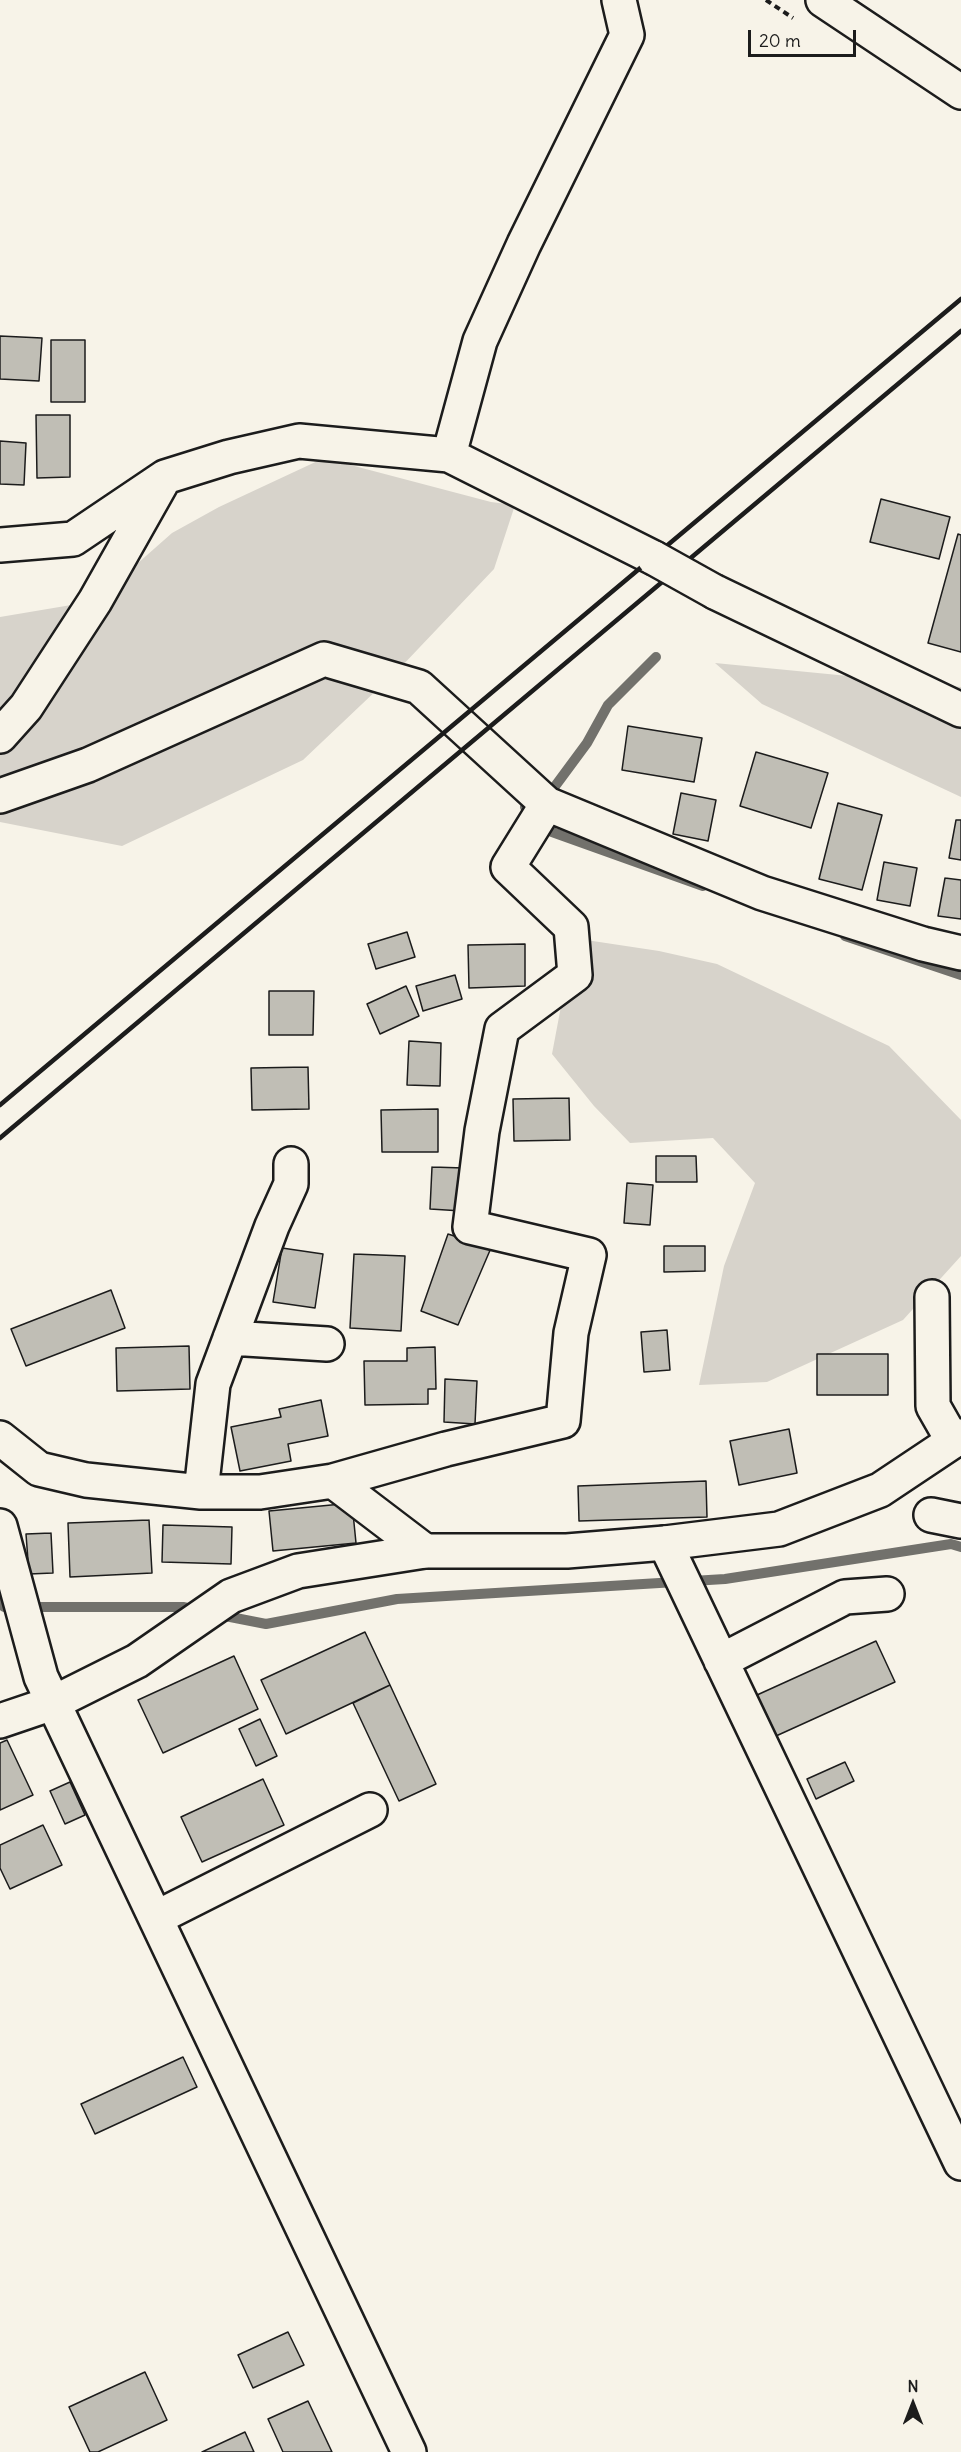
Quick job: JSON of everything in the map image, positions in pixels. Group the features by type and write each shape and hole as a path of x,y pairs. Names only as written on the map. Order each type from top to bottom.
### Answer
{"street":[{"path":"449,455 480,341 524,244 627,35 619,0"},
{"path":"823,0 961,92"},
{"path":"0,545 73,539 165,477 229,457 299,441 449,455 587,523 714,592 961,710"},
{"path":"0,736 27,707 95,601 165,477"},
{"path":"0,796 88,765 324,659 419,687 538,804 762,893 923,944 961,953"},
{"path":"0,1438 39,1469 86,1480 201,1492 260,1492 333,1481 446,1449 562,1421 571,1333 589,1255 470,1227 482,1131 502,1029 575,975 571,927 508,867 538,804"},
{"path":"201,1492 213,1384 272,1226 291,1184 291,1164"},
{"path":"0,1721 53,1703 137,1661 186,1624 231,1596 298,1571 425,1551 669,1551 779,1529 880,1490 957,1439 933,1406 932,1297"},
{"path":"230,1338 327,1344"},
{"path":"333,1481 425,1551"},
{"path":"0,1526 41,1677 409,2452"},
{"path":"669,1551 961,2163"},
{"path":"721,1661 845,1597 887,1594"},
{"path":"156,1918 370,1810"}],"shaded area":[{"path":"324,458 491,502 515,505 494,569 400,668 303,760 122,846 0,822 0,617 95,601 172,533 219,507"},
{"path":"715,663 961,687 961,797 762,704"},
{"path":"586,940 659,951 717,964 889,1046 961,1120 961,1256 903,1320 767,1382 699,1385 724,1266 755,1183 713,1138 630,1143 594,1106 552,1054 562,1001"}],"building":[{"path":"0,336 42,338 39,381 0,379"},
{"path":"51,340 85,340 85,402 51,402"},
{"path":"36,415 70,415 70,477 37,478"},
{"path":"0,441 26,443 24,485 0,484"},
{"path":"881,499 950,517 939,559 870,542"},
{"path":"958,534 961,535 961,652 928,643"},
{"path":"628,726 702,738 694,782 622,770"},
{"path":"756,752 828,773 811,828 740,806"},
{"path":"681,793 716,800 708,841 673,834"},
{"path":"838,803 882,815 862,890 819,879"},
{"path":"956,820 961,820 961,860 949,858"},
{"path":"884,862 917,868 910,906 877,900"},
{"path":"945,878 961,880 961,919 938,916"},
{"path":"407,932 415,957 376,969 368,944"},
{"path":"525,944 525,986 469,988 468,945"},
{"path":"455,975 462,999 423,1011 416,986"},
{"path":"406,986 419,1016 380,1034 367,1004"},
{"path":"269,991 314,991 313,1035 269,1035"},
{"path":"409,1041 441,1043 440,1086 407,1085"},
{"path":"308,1067 309,1109 252,1110 251,1068"},
{"path":"569,1098 570,1140 514,1141 513,1099"},
{"path":"438,1109 438,1152 382,1152 381,1110"},
{"path":"656,1156 696,1156 697,1182 656,1182"},
{"path":"432,1167 464,1168 462,1211 430,1209"},
{"path":"627,1183 653,1185 650,1225 624,1223"},
{"path":"448,1234 491,1248 458,1325 421,1311"},
{"path":"664,1246 705,1246 705,1271 664,1272"},
{"path":"282,1248 323,1254 315,1308 273,1302"},
{"path":"354,1254 405,1256 401,1331 350,1328"},
{"path":"111,1290 125,1328 26,1366 11,1329"},
{"path":"667,1330 670,1370 644,1372 641,1332"},
{"path":"189,1346 190,1389 117,1391 116,1348"},
{"path":"435,1347 436,1389 428,1389 428,1404 365,1405 364,1361 407,1361 407,1348"},
{"path":"817,1354 888,1354 888,1395 817,1395"},
{"path":"445,1379 477,1381 475,1424 444,1422"},
{"path":"321,1400 328,1436 288,1444 291,1461 240,1471 231,1427 281,1417 279,1409"},
{"path":"789,1429 797,1473 739,1485 730,1441"},
{"path":"706,1481 707,1517 579,1521 578,1486"},
{"path":"352,1503 356,1543 273,1551 269,1511"},
{"path":"149,1520 152,1573 70,1577 68,1523"},
{"path":"163,1525 232,1527 231,1564 162,1562"},
{"path":"51,1533 53,1573 29,1574 26,1534"},
{"path":"365,1632 390,1685 286,1734 261,1680"},
{"path":"876,1641 895,1682 776,1736 757,1695"},
{"path":"234,1656 258,1709 163,1753 138,1700"},
{"path":"390,1685 436,1784 399,1801 353,1703"},
{"path":"260,1719 277,1756 256,1766 239,1729"},
{"path":"7,1740 33,1795 0,1810 0,1743"},
{"path":"845,1762 854,1781 816,1799 807,1779"},
{"path":"263,1779 284,1825 202,1862 181,1817"},
{"path":"70,1782 85,1815 65,1824 50,1791"},
{"path":"43,1825 62,1865 10,1889 0,1868 0,1845"},
{"path":"183,2057 197,2087 95,2134 81,2104"},
{"path":"288,2332 304,2365 253,2388 238,2355"},
{"path":"145,2372 167,2420 98,2452 90,2452 69,2407"},
{"path":"308,2401 332,2452 283,2452 268,2419"},
{"path":"245,2432 254,2452 202,2452"}],"waterway":[{"path":"656,657 608,705 587,743 553,789 525,807 552,832 703,886"},
{"path":"845,936 961,975"},
{"path":"215,1614 266,1624 397,1599 725,1579 951,1544 961,1547"},
{"path":"0,1603 4,1607 183,1607 197,1610"}],"railway":[{"path":"0,1105 961,299"},
{"path":"0,1138 961,331"}]}
